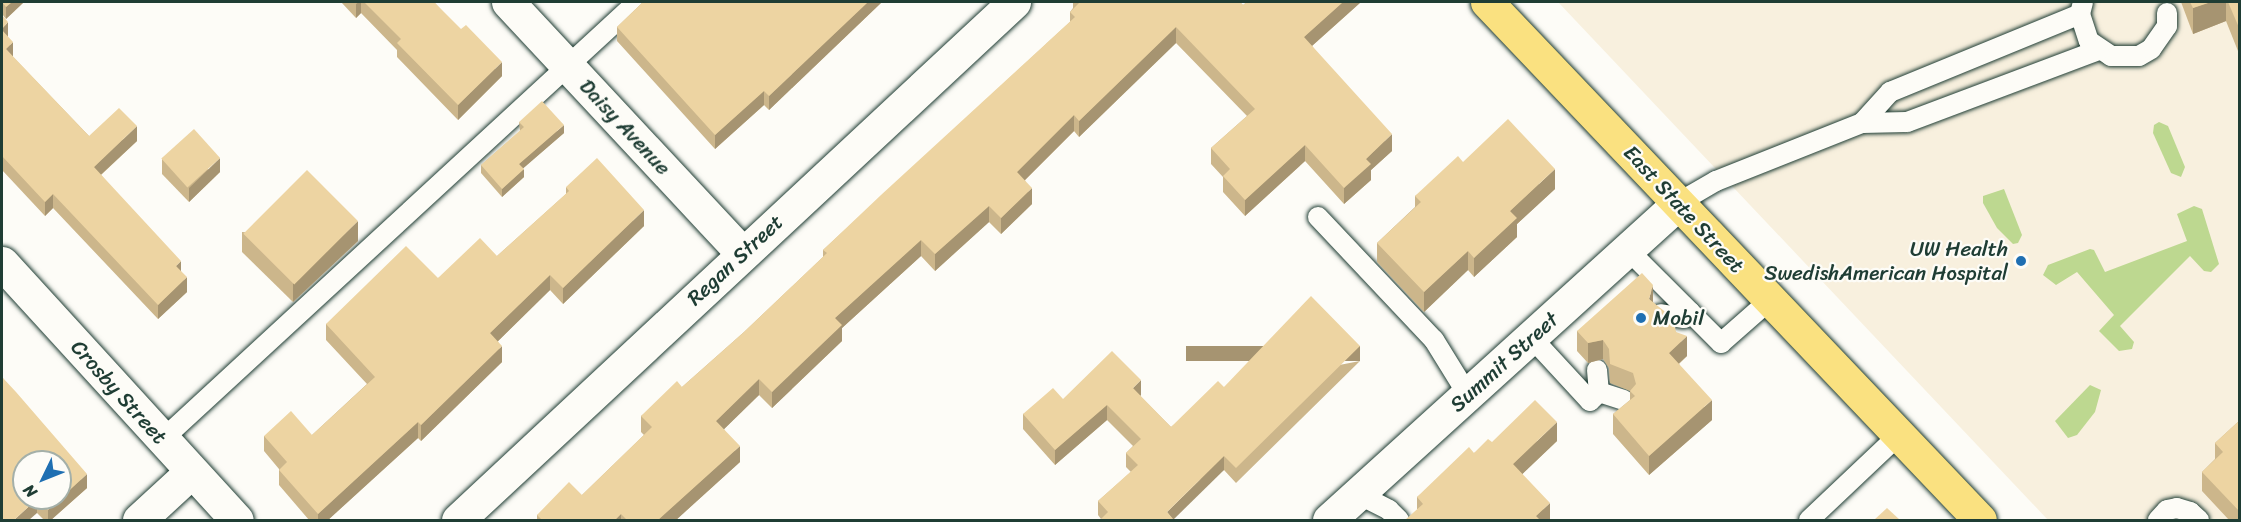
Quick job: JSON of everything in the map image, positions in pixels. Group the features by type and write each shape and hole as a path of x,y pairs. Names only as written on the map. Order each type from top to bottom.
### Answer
{"main road":[{"name":"East State Street","path":"1487,2 1899,435 1975,519"}],"street":[{"name":"Daisy Avenue","path":"508,2 741,253"},
{"name":"Regan Street","path":"458,520 741,253 1014,2"},
{"name":"Summit Street","path":"1329,520 1678,203"},
{"name":"Crosby Street","path":"2,263 237,520"},
{"path":"139,520 192,472"}],"lane":[{"path":"163,439 637,2"},
{"path":"1862,123 1890,92 2082,8 2083,28 2099,50 2111,56 2139,56 2160,39 2167,26 2167,13"},
{"path":"1678,203 1716,181 1862,123 1907,122 2099,50"},
{"path":"1318,217 1434,340 1468,394"},
{"path":"1627,249 1678,321 1720,343 1770,300"},
{"path":"1531,337 1590,400 1602,382 1624,400"},
{"path":"1809,520 1899,435"},
{"path":"1358,494 1389,510 1400,520"},
{"path":"2158,520 2167,510 2176,508 2190,512 2199,520"}],"shaded area":[{"name":"UW Health SwedishAmerican Hospital","path":"1558,2 2239,2 2239,520 2048,520"}],"green space":[{"path":"2159,122 2168,126 2185,167 2181,177 2171,173 2153,133 2154,125"},
{"path":"2004,189 2022,235 2018,243 2013,244 1997,228 1983,203 1983,196"},
{"path":"2194,206 2202,209 2219,264 2211,272 2204,271 2190,256 2120,326 2134,342 2132,349 2119,351 2099,331 2114,315 2077,272 2056,285 2043,275 2048,265 2090,249 2094,250 2105,272 2187,241 2177,214"},
{"path":"2090,385 2101,390 2095,412 2077,435 2068,438 2055,421"}],"building":[{"path":"2,2 12,2 6,7"},
{"path":"364,2 434,2 461,29 466,25 502,62 458,105 397,43 401,39"},
{"path":"643,2 868,2 769,96 764,91 715,135 617,27"},
{"path":"1080,2 1240,2 1243,5 1247,2 1343,2 1304,37 1392,134 1366,159 1371,164 1344,188 1305,145 1245,200 1223,176 1230,169 1211,148 1255,109 1176,27 1079,121 1074,115 1017,172 1032,188 1001,218 989,206 935,254 921,240 835,318 842,325 772,392 759,379 716,421 740,446 658,520 627,520 621,514 615,520 542,520 537,515 569,482 582,495 652,427 641,416 677,381 682,387 744,332 827,253 823,250 1075,17 1070,12"},
{"path":"2190,2 2211,2 2193,8"},
{"path":"2228,2 2240,2 2240,30"},
{"path":"2,15 8,22 2,29"},
{"path":"2,30 13,42 6,49 89,136 119,108 137,126 94,167 181,261 176,266 187,277 158,305 53,194 45,202 2,156"},
{"path":"542,101 564,125 519,164 524,169 502,189 481,165 524,127 519,122"},
{"path":"1508,119 1555,169 1510,211 1517,218 1474,258 1468,251 1424,292 1377,243 1421,202 1415,196 1458,156 1463,162"},
{"path":"194,129 220,158 187,187 161,158"},
{"path":"597,158 644,210 563,288 550,275 490,333 502,346 421,425 418,422 318,514 279,470 287,462 264,436 291,411 312,435 375,377 326,324 406,246 438,278 480,238 497,256 569,191 566,187"},
{"path":"307,170 358,221 294,285 243,234"},
{"path":"1642,273 1653,285 1649,299 1673,318 1676,332 1687,336 1669,353 1712,400 1649,456 1613,414 1635,396 1630,391 1636,384 1633,373 1610,364 1609,349 1603,340 1588,343 1577,331"},
{"path":"1311,296 1360,346 1236,468 1224,456 1167,512 1174,520 1100,520 1108,512 1098,501 1138,465 1126,453 1141,439 1107,405 1055,450 1023,414 1053,388 1063,399 1112,351 1141,380 1133,388 1171,427 1218,381 1224,387"},
{"path":"2,377 66,450 12,450 12,510 25,510 14,520 2,520"},
{"path":"1535,400 1557,422 1513,464 1550,503 1536,516 1540,520 1405,520 1423,504 1417,497 1469,447 1474,453 1488,439 1492,442"},
{"path":"2240,420 2240,512 2202,472 2223,452 2215,443"},
{"path":"72,457 87,474 72,488"},
{"path":"1887,508 1900,520 1874,520"}],"place":[{"name":"UW Health SwedishAmerican Hospital","path":"2021,261"},
{"name":"Mobil","path":"1641,318"}]}
